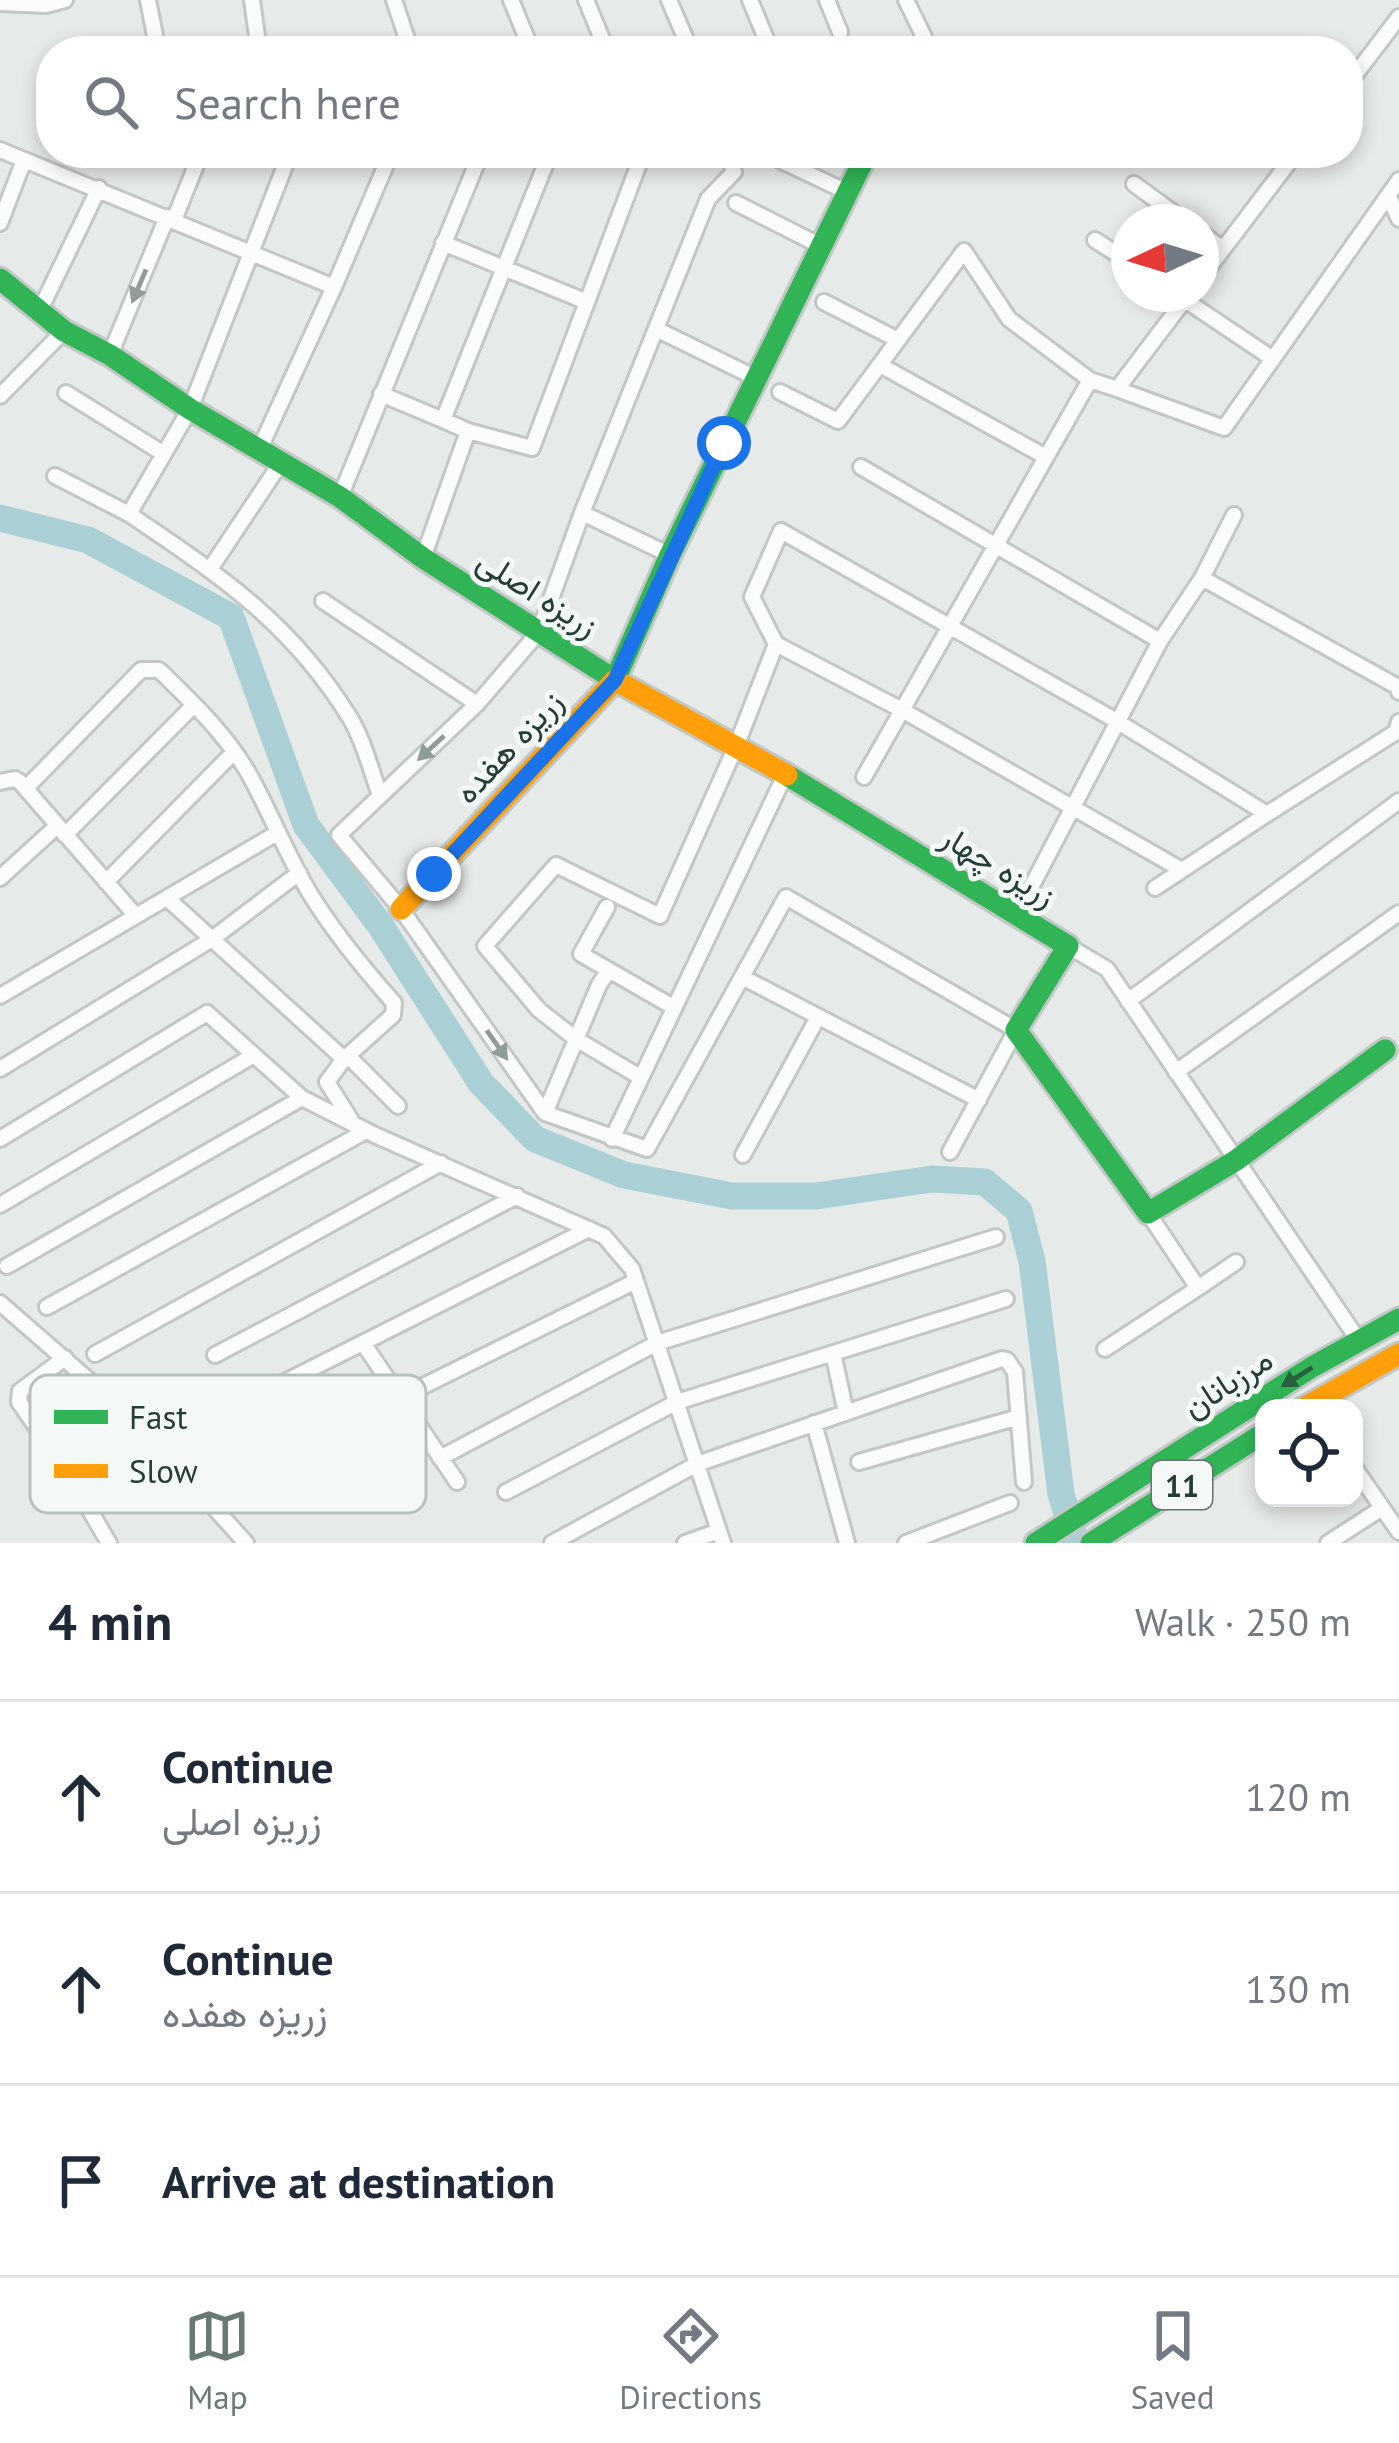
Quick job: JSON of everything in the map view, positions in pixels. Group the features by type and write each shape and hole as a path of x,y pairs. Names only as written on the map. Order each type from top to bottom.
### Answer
{"street":[{"path":"0,3 46,5 65,0"},
{"path":"148,0 155,36"},
{"path":"252,0 257,36"},
{"path":"394,0 406,36"},
{"path":"511,0 526,36"},
{"path":"586,0 601,36"},
{"path":"669,0 684,36"},
{"path":"751,0 765,36"},
{"path":"827,0 840,32"},
{"path":"906,0 924,36"},
{"path":"1363,64 1399,17"},
{"path":"0,149 36,165"},
{"path":"0,223 24,160"},
{"path":"45,168 334,287"},
{"path":"110,355 194,168"},
{"path":"129,514 190,409 284,168"},
{"path":"260,448 385,168"},
{"path":"340,496 475,168"},
{"path":"443,420 544,168"},
{"path":"382,394 468,431 532,448 638,168"},
{"path":"734,168 708,199 581,513 539,632 477,704 339,835 401,909 544,1113 647,1148 786,897 1016,1030 1198,1288"},
{"path":"796,168 847,192"},
{"name":"زریزه اصلی","path":"0,279 64,331 340,496 423,558 615,680 670,555 859,168"},
{"path":"1219,254 1285,168"},
{"path":"780,392 838,421 964,251 1009,319 1090,380 1224,428 1399,180"},
{"path":"1134,184 1161,204"},
{"path":"40,310 98,188"},
{"path":"1388,195 1399,220"},
{"path":"736,203 821,246"},
{"path":"1095,240 1111,250"},
{"path":"443,243 587,302"},
{"path":"1219,246 1223,249"},
{"path":"824,302 898,340"},
{"path":"1117,389 1172,312"},
{"path":"1206,312 1273,359"},
{"path":"656,328 756,377"},
{"path":"0,396 64,331"},
{"path":"880,365 1046,457"},
{"path":"864,777 1090,380"},
{"path":"66,393 164,454"},
{"path":"423,558 468,431"},
{"path":"210,569 282,461"},
{"path":"861,467 1160,641"},
{"path":"55,476 129,514 257,604 292,640 352,721 380,796"},
{"path":"581,513 670,555"},
{"path":"1017,914 1115,721 1202,578 1234,515"},
{"path":"1182,870 902,710 776,644 752,597 781,531 1115,721 1267,814"},
{"path":"1202,578 1399,692"},
{"path":"323,601 477,704"},
{"path":"640,1077 576,1039 539,1010 484,946 556,865 660,916 776,644"},
{"path":"0,793 141,670 159,670 234,752 299,873 355,961 394,1004 393,1015 346,1058 328,1082 360,1128"},
{"name":"زریزه چهار","path":"615,680 737,744 1068,946 1016,1030"},
{"name":"زریزه هفده","path":"401,909 615,680"},
{"path":"0,878 61,831 194,705"},
{"path":"1155,888 1396,732 1399,722"},
{"path":"106,882 234,752"},
{"path":"612,1139 785,775"},
{"path":"14,783 136,916"},
{"path":"1128,1001 1399,801"},
{"path":"0,995 277,833"},
{"path":"0,1069 212,939 299,873"},
{"path":"168,899 398,1106"},
{"path":"607,907 581,954 673,1007"},
{"path":"1176,1072 1399,914"},
{"path":"1068,946 1107,969 1359,1341"},
{"path":"544,1113 609,970"},
{"path":"742,977 979,1100"},
{"path":"0,1139 207,1013 302,1098 604,1236 632,1269 721,1537 685,1543"},
{"path":"743,1155 818,1017"},
{"path":"950,1152 1016,1030"},
{"path":"1148,1214 1392,1054"},
{"path":"0,1205 254,1055"},
{"path":"8,1266 302,1098"},
{"path":"47,1307 360,1128"},
{"path":"95,1354 441,1163"},
{"path":"215,1355 518,1196"},
{"path":"299,1375 589,1229"},
{"path":"440,1458 657,1343 996,1237"},
{"path":"1106,1349 1236,1262"},
{"path":"426,1384 636,1281"},
{"path":"506,1492 676,1402 1006,1299"},
{"path":"0,1303 84,1375"},
{"name":"مرزبانان","path":"1040,1540 1399,1319"},
{"path":"362,1343 384,1375"},
{"path":"833,1353 846,1413"},
{"name":"مرزبانان","path":"1322,1399 1399,1354"},
{"path":"43,1375 65,1358"},
{"path":"552,1543 697,1464 1007,1360 1015,1372 1024,1482"},
{"path":"30,1386 18,1395 30,1418"},
{"path":"859,1462 1019,1417"},
{"path":"814,1424 848,1543"},
{"path":"426,1437 457,1482"},
{"name":"مرزبانان","path":"1107,1538 1255,1439"},
{"path":"1363,1480 1399,1532"},
{"path":"906,1543 1010,1503"},
{"path":"1328,1543 1382,1508"},
{"path":"91,1513 109,1543"},
{"path":"219,1513 246,1543"}],"waterway":[{"path":"0,518 88,540 231,617 306,825 380,925 481,1083 535,1139 624,1175 732,1196 816,1196 932,1179 985,1182 1019,1211 1032,1261 1061,1494 1076,1543"}],"traffic: fast":[{"path":"0,279 64,331 340,497 423,558 615,680 670,555 860,168"},
{"path":"787,775 1068,946 1016,1030 1148,1213 1235,1161 1385,1050"},
{"path":"1036,1543 1312,1367 1399,1319"},
{"path":"1091,1543 1255,1439"}],"traffic: slow":[{"path":"401,909 615,680 787,775"},
{"path":"1320,1399 1399,1354"}],"route":[{"path":"434,874 615,680 724,443"}]}
